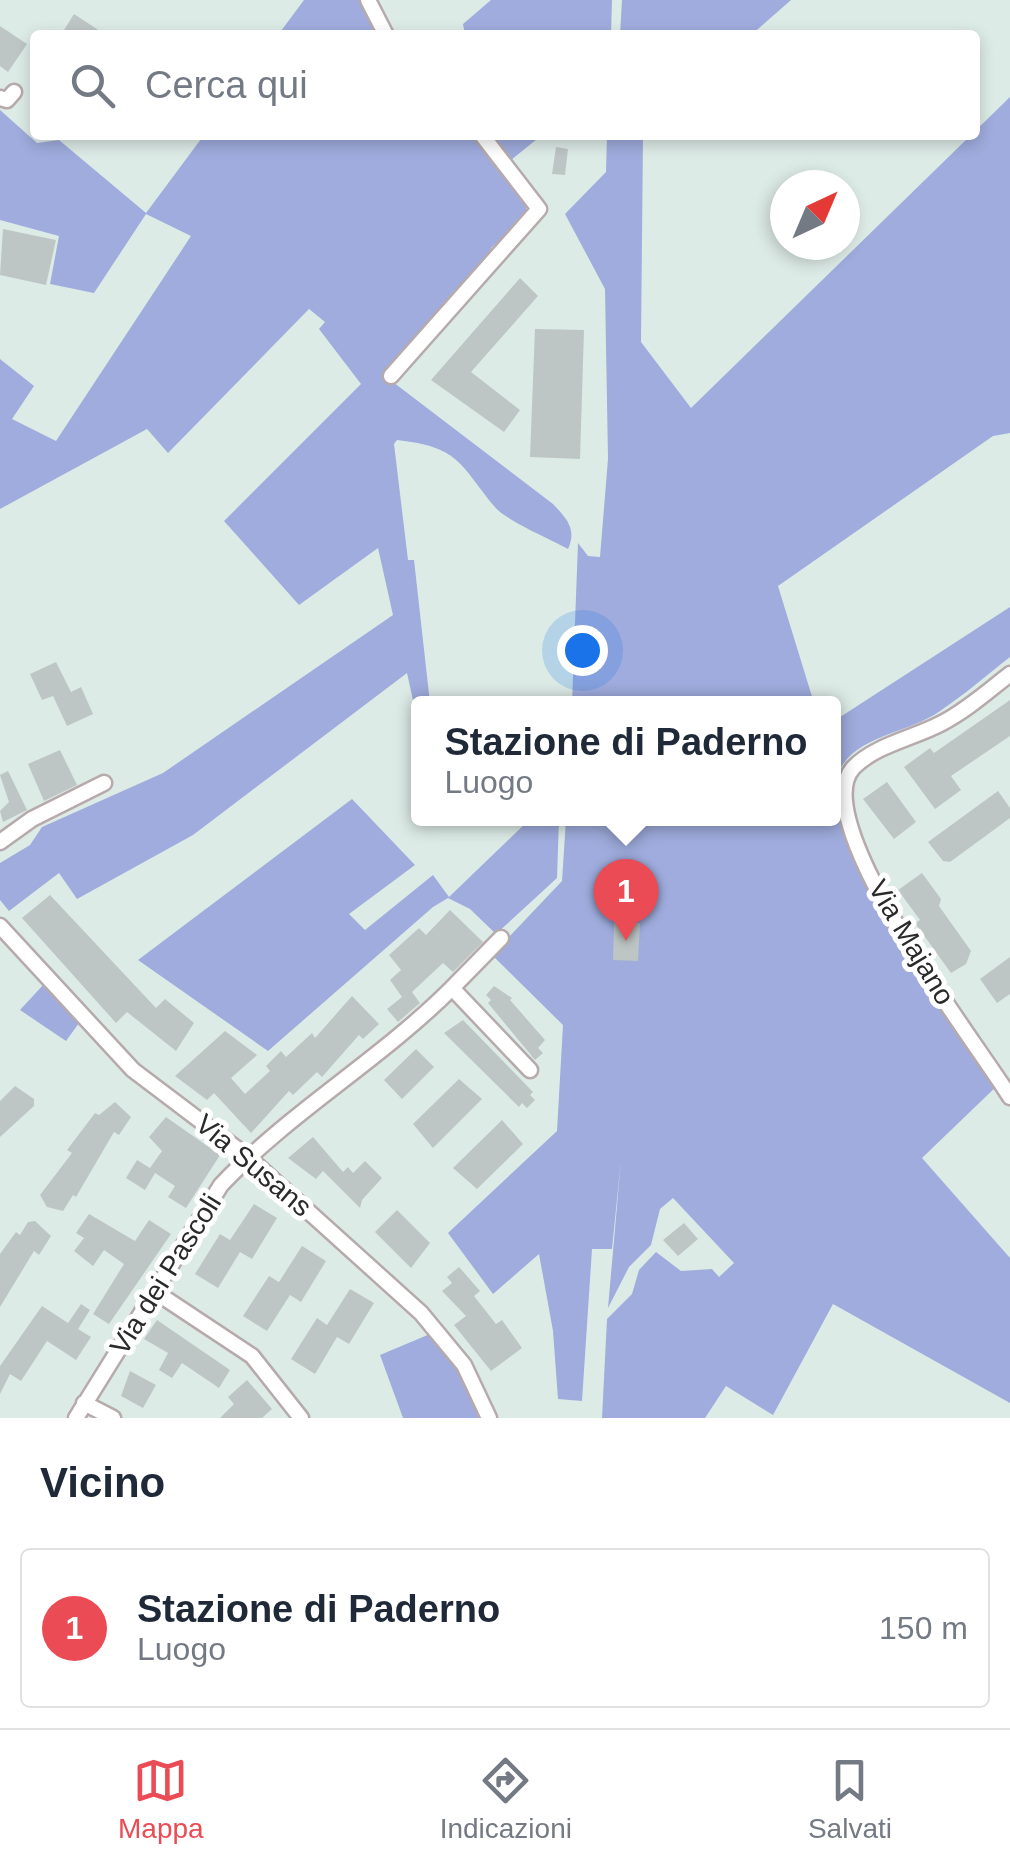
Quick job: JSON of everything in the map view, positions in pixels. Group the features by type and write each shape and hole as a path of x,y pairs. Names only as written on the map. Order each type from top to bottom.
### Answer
{"street":[{"path":"368,0 383,30"},
{"path":"391,376 539,208 486,140"},
{"name":"Via Majano","path":"1010,674 953,717 875,753 848,775 845,809 871,876 908,944 1010,1096"},
{"path":"0,842 32,819 104,784"},
{"name":"Via Susans","path":"0,926 133,1070 248,1157 442,1334 464,1366 489,1418"},
{"name":"Via dei Pascoli","path":"76,1418 220,1186 248,1157 412,1028 501,938"},
{"path":"452,988 530,1070"},
{"path":"154,1291 252,1356 301,1418"},
{"path":"84,1403 113,1418"}],"shaded area":[{"path":"304,0 362,0 377,30 282,30"},
{"path":"491,0 612,0 611,30 464,30 463,24"},
{"path":"622,0 791,0 757,30 620,30"},
{"path":"1010,97 1010,433 993,436 778,586 812,696 572,696 578,543 588,556 600,557 608,459 605,289 565,214 606,172 607,140 643,140 641,342 691,408 843,260 860,260 860,243 966,140 980,140 980,126"},
{"path":"0,110 30,140 59,140 146,213 200,140 480,140 526,198 526,217 491,248 488,260 389,379 553,504 571,530 568,549 500,512 464,468 446,453 397,440 394,444 408,560 414,560 429,696 412,696 407,673 193,835 77,899 59,873 9,911 0,900 0,863 30,845 42,827 163,773 393,615 378,548 299,605 224,521 361,384 319,329 325,322 309,309 168,453 147,429 0,509 0,359 34,386 12,419 56,441 191,236 146,214 94,293 50,284 59,236 0,220"},
{"path":"496,140 536,140 511,160"},
{"path":"1010,607 1010,657 940,711 863,746 841,768 841,716"},
{"path":"352,799 415,865 349,914 365,930 433,875 449,897 523,826 559,826 557,878 496,934 470,909 448,898 268,1051 138,960"},
{"path":"841,812 888,909 1001,1082 922,1158 1010,1258 1010,1403 833,1304 773,1415 726,1386 705,1418 602,1418 607,1319 632,1294 639,1270 656,1252 681,1271 712,1269 719,1277 734,1263 673,1198 660,1209 651,1245 629,1267 608,1308 621,1160 612,1249 592,1249 582,1401 558,1399 553,1331 539,1254 493,1294 448,1233 557,1131 563,1025 492,955 562,881 566,826 841,826"},
{"path":"44,984 79,1023 66,1041 20,1010"},
{"path":"430,1334 458,1370 480,1418 403,1418 380,1355"}],"building":[{"path":"74,14 98,30 64,30"},
{"path":"0,26 27,44 8,72 0,66"},
{"path":"556,147 568,149 565,175 552,174"},
{"path":"3,229 56,240 46,285 0,275"},
{"path":"520,278 538,296 471,372 520,410 504,432 431,380"},
{"path":"535,329 584,330 580,459 530,457"},
{"path":"56,662 71,692 81,687 93,714 67,726 53,696 42,700 30,674"},
{"path":"1010,700 1010,736 951,776 961,790 935,809 904,767 930,748 934,753"},
{"path":"60,750 77,785 44,801 28,764"},
{"path":"8,771 27,810 3,822 0,811 9,802 0,775"},
{"path":"887,782 916,822 894,839 863,799"},
{"path":"998,791 1010,808 1010,818 950,862 943,861 928,842"},
{"path":"922,873 941,899 939,906 971,951 966,964 951,973 915,923 920,920 898,890"},
{"path":"50,895 156,1008 165,999 194,1023 176,1051 127,1012 116,1023 22,918"},
{"path":"450,910 483,942 453,972 443,963 412,992 420,1003 398,1022 387,1009 402,997 390,980 401,970 389,955 419,928 426,935"},
{"path":"614,922 640,923 638,961 613,960"},
{"path":"1010,957 1010,994 997,1003 980,979"},
{"path":"494,986 512,998 545,1040 538,1048 543,1053 535,1060 488,1003 491,1000 486,995"},
{"path":"352,996 379,1024 363,1039 359,1035 322,1077 317,1072 293,1095 289,1091 251,1133 214,1093 207,1100 175,1076 225,1031 257,1055 231,1078 245,1094 270,1071 266,1066 281,1051 286,1057 312,1033 315,1038"},
{"path":"463,1020 533,1092 530,1095 535,1100 527,1108 522,1103 519,1107 444,1033"},
{"path":"416,1049 434,1067 402,1099 384,1080"},
{"path":"459,1079 482,1099 433,1148 413,1124"},
{"path":"15,1086 34,1099 34,1106 0,1137 0,1101"},
{"path":"115,1102 131,1117 119,1135 114,1132 76,1197 73,1195 63,1211 47,1207 40,1195 72,1153 67,1150 95,1113 99,1115"},
{"path":"166,1117 220,1155 186,1208 168,1197 175,1186 155,1173 145,1190 126,1178 137,1160 150,1168 162,1151 149,1137"},
{"path":"502,1120 523,1144 477,1189 453,1168"},
{"path":"313,1137 343,1172 348,1167 353,1173 365,1161 382,1178 362,1200 360,1208 323,1171 316,1179 288,1158"},
{"path":"254,1204 277,1218 252,1259 240,1252 218,1288 195,1274 220,1234 230,1240"},
{"path":"397,1210 430,1243 411,1268 375,1232"},
{"path":"89,1214 135,1241 149,1220 171,1234 109,1324 93,1314 124,1264 104,1250 93,1266 74,1251 84,1238 76,1233"},
{"path":"35,1221 51,1236 39,1255 34,1251 0,1307 0,1254 16,1232 20,1235 28,1222"},
{"path":"684,1223 698,1239 678,1256 663,1240"},
{"path":"302,1246 326,1261 301,1302 290,1295 267,1331 243,1316 269,1276 279,1282"},
{"path":"459,1267 480,1291 474,1296 496,1324 502,1320 522,1348 491,1371 454,1325 466,1316 442,1291 452,1283 447,1277"},
{"path":"350,1289 374,1303 349,1344 337,1337 315,1374 291,1359 317,1318 327,1325"},
{"path":"81,1304 90,1310 78,1329 91,1337 76,1360 47,1341 21,1381 10,1374 0,1394 0,1366 42,1306 68,1323"},
{"path":"157,1320 230,1370 219,1388 182,1363 172,1378 159,1370 168,1353 144,1339"},
{"path":"130,1371 156,1385 143,1408 121,1396"},
{"path":"247,1380 272,1409 262,1418 220,1418 234,1404 228,1397"}],"place":[{"name":"Stazione di Paderno","path":"626,941"}]}
